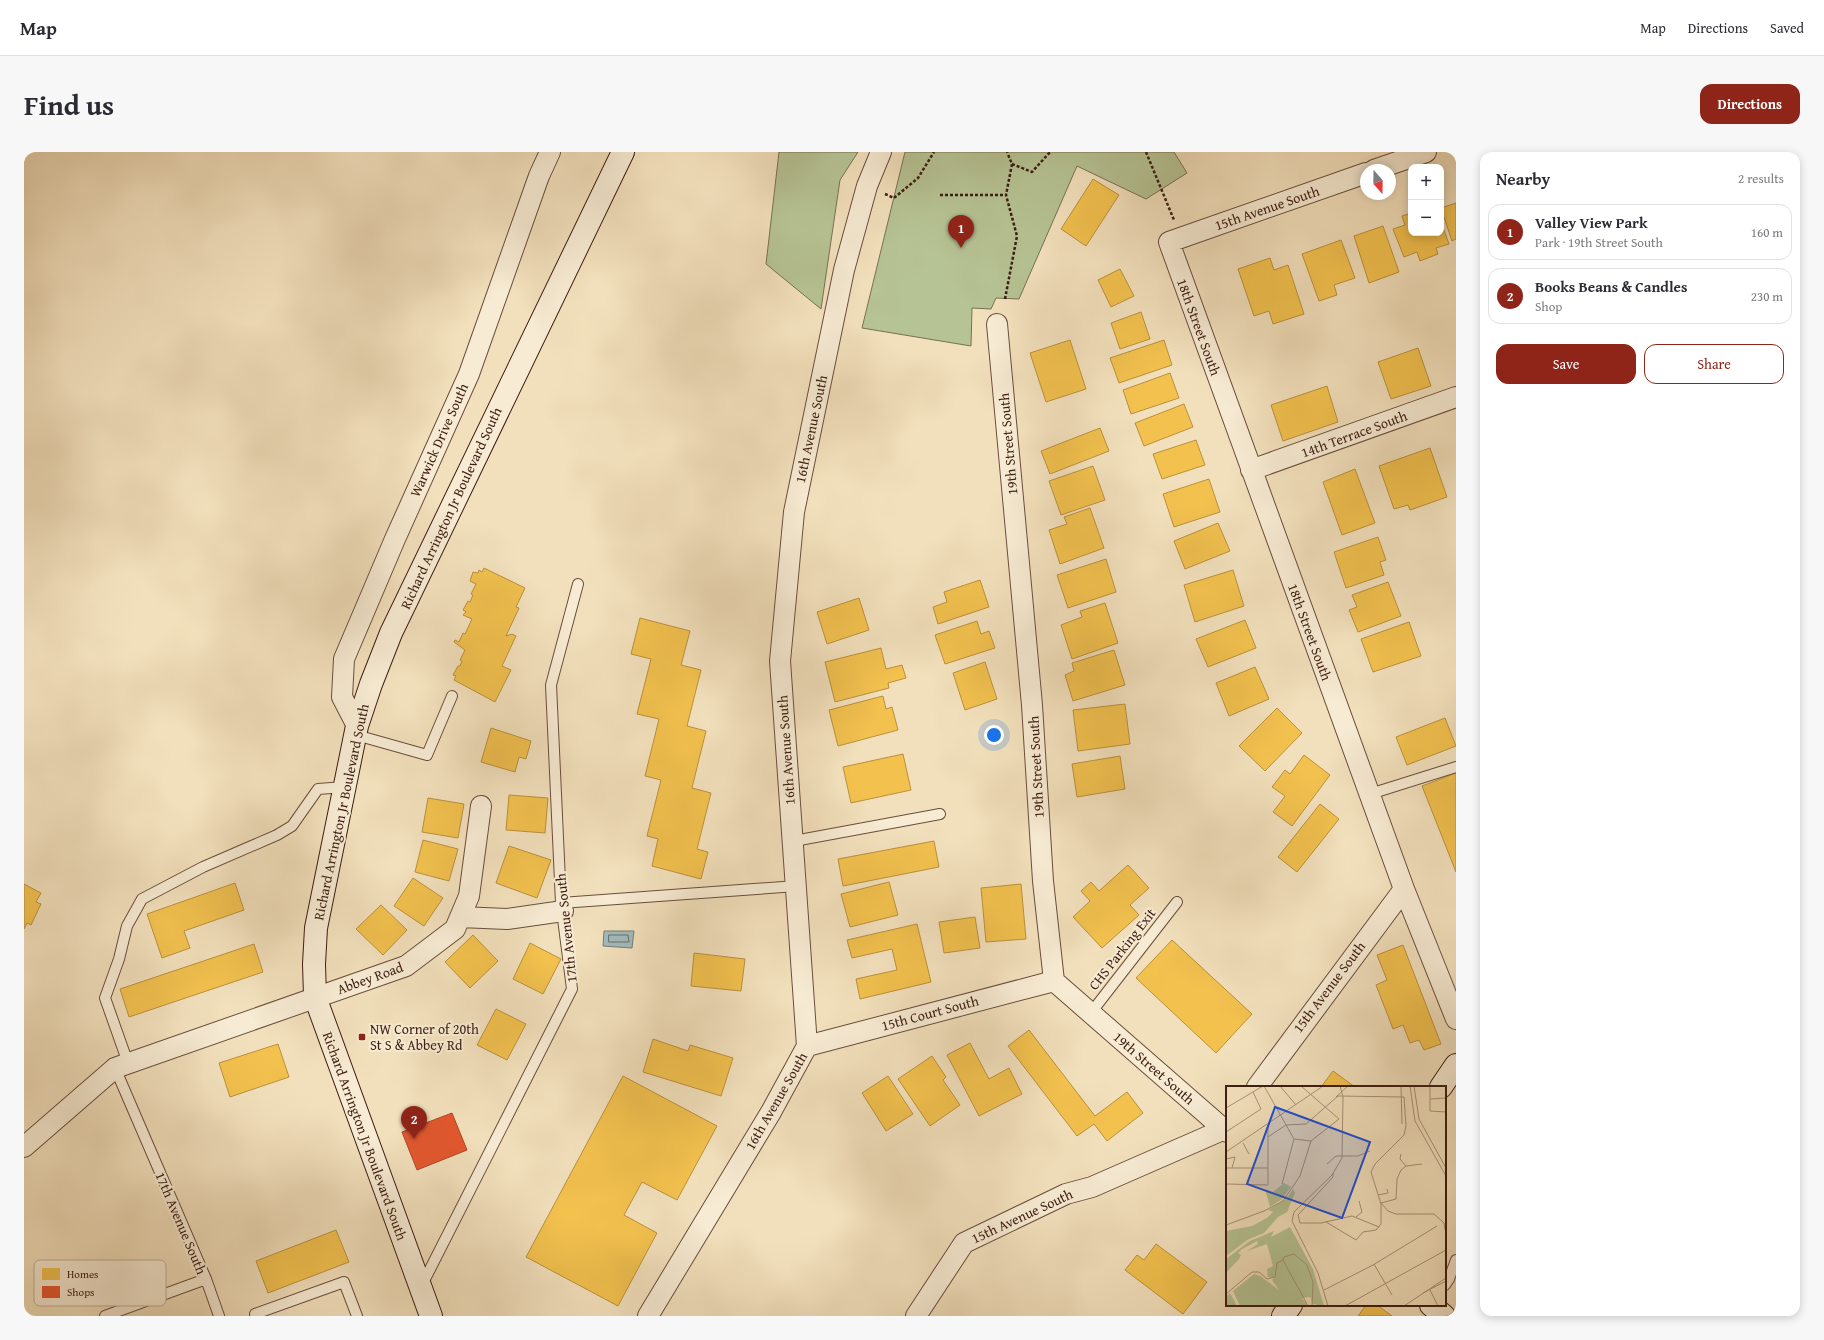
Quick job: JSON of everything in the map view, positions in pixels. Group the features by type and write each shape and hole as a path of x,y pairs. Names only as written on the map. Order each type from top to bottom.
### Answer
{"street":[{"name":"Warwick Drive South","path":"357,730 342,697 344,659 395,539 469,374 539,176 550,152"},
{"name":"Richard Arrington Jr Boulevard South","path":"431,1316 315,997 314,964 316,928 357,730 371,684 391,633 622,152"},
{"name":"16th Avenue South","path":"648,1316 771,1112 807,1046 794,841 780,661 794,512 844,270 867,186 881,152"},
{"path":"1391,164 1426,152"},
{"name":"15th Avenue South","path":"1172,233 1360,175"},
{"name":"18th Street South","path":"1172,233 1251,470 1404,889 1456,1019"},
{"name":"19th Street South","path":"997,324 1032,705 1043,881 1054,981 1090,1014 1226,1130"},
{"name":"14th Terrace South","path":"1251,470 1456,397"},
{"name":"Abbey Road","path":"315,997 406,966 455,928 469,896 481,806"},
{"name":"15th Avenue South","path":"1257,1086 1404,889"},
{"path":"460,917 507,920 562,907"},
{"name":"15th Court South","path":"807,1046 1054,981"},
{"path":"24,1147 121,1066 315,997"},
{"path":"1442,1086 1456,1065"},
{"name":"15th Avenue South","path":"916,1316 964,1243 1066,1194 1092,1186 1226,1130"},
{"path":"1283,1316 1290,1306"},
{"path":"1432,1306 1444,1316"}],"lane":[{"name":"17th Avenue South","path":"420,1288 572,990 562,907 551,685 578,584"},
{"path":"357,730 427,755 452,696"},
{"path":"1370,794 1456,766"},
{"name":"17th Avenue South","path":"166,1294 206,1279 121,1066 105,998 119,959 127,926 142,899 203,867 277,835 292,826 318,789 345,787"},
{"path":"794,841 940,814"},
{"path":"562,907 797,886"},
{"name":"CHS Parking Exit","path":"1090,1014 1177,902"},
{"path":"1446,1283 1456,1260"},
{"path":"206,1279 219,1316"},
{"path":"255,1314 344,1282 357,1316"},
{"name":"17th Avenue South","path":"104,1316 132,1306"}],"path":[{"path":"867,186 894,198 918,178 934,152"},
{"path":"1005,299 1017,236 1006,195 1012,164 1007,152"},
{"path":"1012,164 1032,172 1050,152"},
{"path":"1146,152 1172,233"},
{"path":"940,195 1006,195"}],"green space":[{"path":"779,152 858,152 840,180 821,309 766,264"},
{"path":"905,152 1174,152 1187,173 1146,199 1077,166 1019,299 996,298 991,309 972,308 971,346 862,328"}],"water":[{"path":"604,931 634,931 632,948 603,946"}],"building: Homes":[{"path":"1093,179 1119,195 1086,246 1061,229"},
{"path":"1456,203 1456,239 1452,241 1444,217 1444,207"},
{"path":"1408,214 1408,236 1444,236 1444,230 1449,244 1436,248 1438,254 1420,261 1417,252 1404,257 1393,229 1405,225 1402,216"},
{"path":"1383,226 1399,272 1369,283 1354,236"},
{"path":"1341,240 1355,278 1334,285 1337,295 1319,301 1302,254"},
{"path":"1270,258 1274,270 1288,265 1304,314 1273,324 1269,311 1254,316 1238,269"},
{"path":"1120,269 1134,296 1111,307 1098,280"},
{"path":"1141,312 1150,339 1120,349 1111,323"},
{"path":"1070,340 1086,389 1046,402 1030,353"},
{"path":"1164,340 1172,365 1119,383 1110,358"},
{"path":"1418,348 1431,386 1391,399 1378,362"},
{"path":"1170,373 1179,398 1131,414 1123,390"},
{"path":"1327,386 1338,422 1283,441 1271,405"},
{"path":"1184,404 1193,427 1144,446 1135,423"},
{"path":"1100,428 1109,451 1050,474 1041,451"},
{"path":"1196,440 1205,465 1162,479 1153,454"},
{"path":"1430,448 1447,497 1410,510 1408,505 1394,509 1379,466"},
{"path":"1093,466 1105,500 1061,515 1049,481"},
{"path":"1355,469 1375,523 1342,535 1323,482"},
{"path":"1209,479 1220,512 1174,527 1163,494"},
{"path":"1090,508 1104,548 1060,564 1049,530 1067,524 1064,517"},
{"path":"1218,523 1230,551 1185,569 1174,541"},
{"path":"1378,537 1386,560 1380,562 1384,575 1346,588 1334,552"},
{"path":"1106,559 1116,592 1068,608 1057,575"},
{"path":"484,568 525,588 516,607 519,608 506,636 512,634 516,636 502,666 511,670 495,702 454,680 456,676 453,675 458,666 460,666 462,661 460,660 465,650 454,642 455,640 459,642 463,633 465,634 472,619 463,615 466,612 463,610 468,601 470,602 473,595 471,594 476,584 470,581 473,572 478,573 479,570 482,572"},
{"path":"1233,570 1244,606 1195,622 1184,585"},
{"path":"980,580 989,607 938,624 933,607 947,602 944,592"},
{"path":"1388,582 1401,616 1358,632 1349,610 1357,607 1352,595"},
{"path":"859,598 869,630 827,644 817,612"},
{"path":"1105,603 1118,643 1072,659 1061,625 1082,617 1080,611"},
{"path":"640,618 690,631 681,665 701,670 687,726 706,731 692,788 711,793 697,849 708,852 701,879 652,866 658,839 647,836 661,780 645,776 659,719 637,714 651,659 631,654"},
{"path":"1245,620 1256,648 1208,667 1196,639"},
{"path":"977,621 981,634 989,631 995,648 945,664 935,635"},
{"path":"1409,622 1421,656 1373,672 1361,639"},
{"path":"881,648 886,669 902,665 906,678 888,683 889,688 835,702 825,662"},
{"path":"1114,650 1125,685 1073,701 1065,675 1074,671 1072,663"},
{"path":"985,662 997,699 965,710 953,673"},
{"path":"1255,667 1269,699 1229,716 1216,683"},
{"path":"883,696 886,709 892,707 898,730 838,746 829,710"},
{"path":"1125,704 1130,744 1078,751 1073,710"},
{"path":"1277,708 1302,733 1265,771 1239,746"},
{"path":"1445,718 1456,746 1407,765 1396,737"},
{"path":"491,728 531,741 526,759 519,757 515,772 481,762"},
{"path":"903,754 911,790 851,803 843,767"},
{"path":"1304,755 1330,775 1292,826 1273,812 1285,796 1272,787 1285,770 1290,774"},
{"path":"1120,756 1125,789 1077,797 1072,764"},
{"path":"1456,773 1456,872 1422,786"},
{"path":"509,795 548,798 545,833 506,830"},
{"path":"428,798 464,804 458,838 422,832"},
{"path":"1320,804 1339,819 1297,872 1278,857"},
{"path":"423,840 458,849 449,881 415,872"},
{"path":"934,841 939,867 843,886 838,859"},
{"path":"509,846 551,860 537,898 496,883"},
{"path":"1128,865 1149,888 1130,905 1139,915 1102,948 1073,917 1090,901 1081,891 1091,882 1099,891"},
{"path":"413,878 443,898 424,926 394,906"},
{"path":"889,882 898,915 850,927 841,894"},
{"path":"235,883 244,910 184,931 190,948 162,958 147,914"},
{"path":"24,884 41,893 36,902 41,904 31,925 27,923 24,929"},
{"path":"1021,884 1026,939 986,942 981,888"},
{"path":"381,905 407,930 383,955 356,929"},
{"path":"975,917 980,948 944,953 939,922"},
{"path":"917,924 931,982 860,999 856,979 897,970 892,949 852,958 847,940"},
{"path":"473,935 498,961 470,988 445,962"},
{"path":"1172,940 1252,1014 1216,1053 1136,978"},
{"path":"530,943 561,959 543,994 513,979"},
{"path":"254,944 263,972 129,1017 120,989"},
{"path":"1403,945 1441,1044 1424,1050 1419,1040 1410,1043 1403,1025 1393,1029 1376,985 1387,980 1377,955"},
{"path":"694,953 745,959 741,991 691,986"},
{"path":"496,1009 526,1024 507,1060 477,1045"},
{"path":"1029,1030 1095,1116 1127,1092 1143,1113 1107,1141 1094,1124 1077,1136 1008,1046"},
{"path":"653,1039 688,1051 690,1045 733,1058 721,1096 643,1072"},
{"path":"970,1043 989,1079 1009,1068 1022,1094 979,1116 947,1055"},
{"path":"278,1044 289,1077 230,1097 219,1063"},
{"path":"932,1056 946,1077 943,1080 960,1105 930,1126 898,1079"},
{"path":"1333,1071 1354,1086 1322,1086"},
{"path":"623,1076 717,1126 677,1200 642,1182 624,1215 657,1233 618,1306 526,1257"},
{"path":"888,1076 913,1114 886,1131 862,1093"},
{"path":"336,1230 349,1262 268,1293 256,1261"},
{"path":"1156,1244 1207,1282 1183,1314 1125,1270 1137,1255 1144,1260"},
{"path":"1365,1306 1378,1306 1392,1316 1358,1316"}],"building: Shops":[{"path":"452,1113 467,1150 417,1170 402,1132"}],"place":[{"name":"Valley View Park","path":"961,248"},
{"name":"NW Corner of 20th St S & Abbey Rd","path":"362,1037"},
{"name":"Books Beans & Candles","path":"414,1139"}]}
